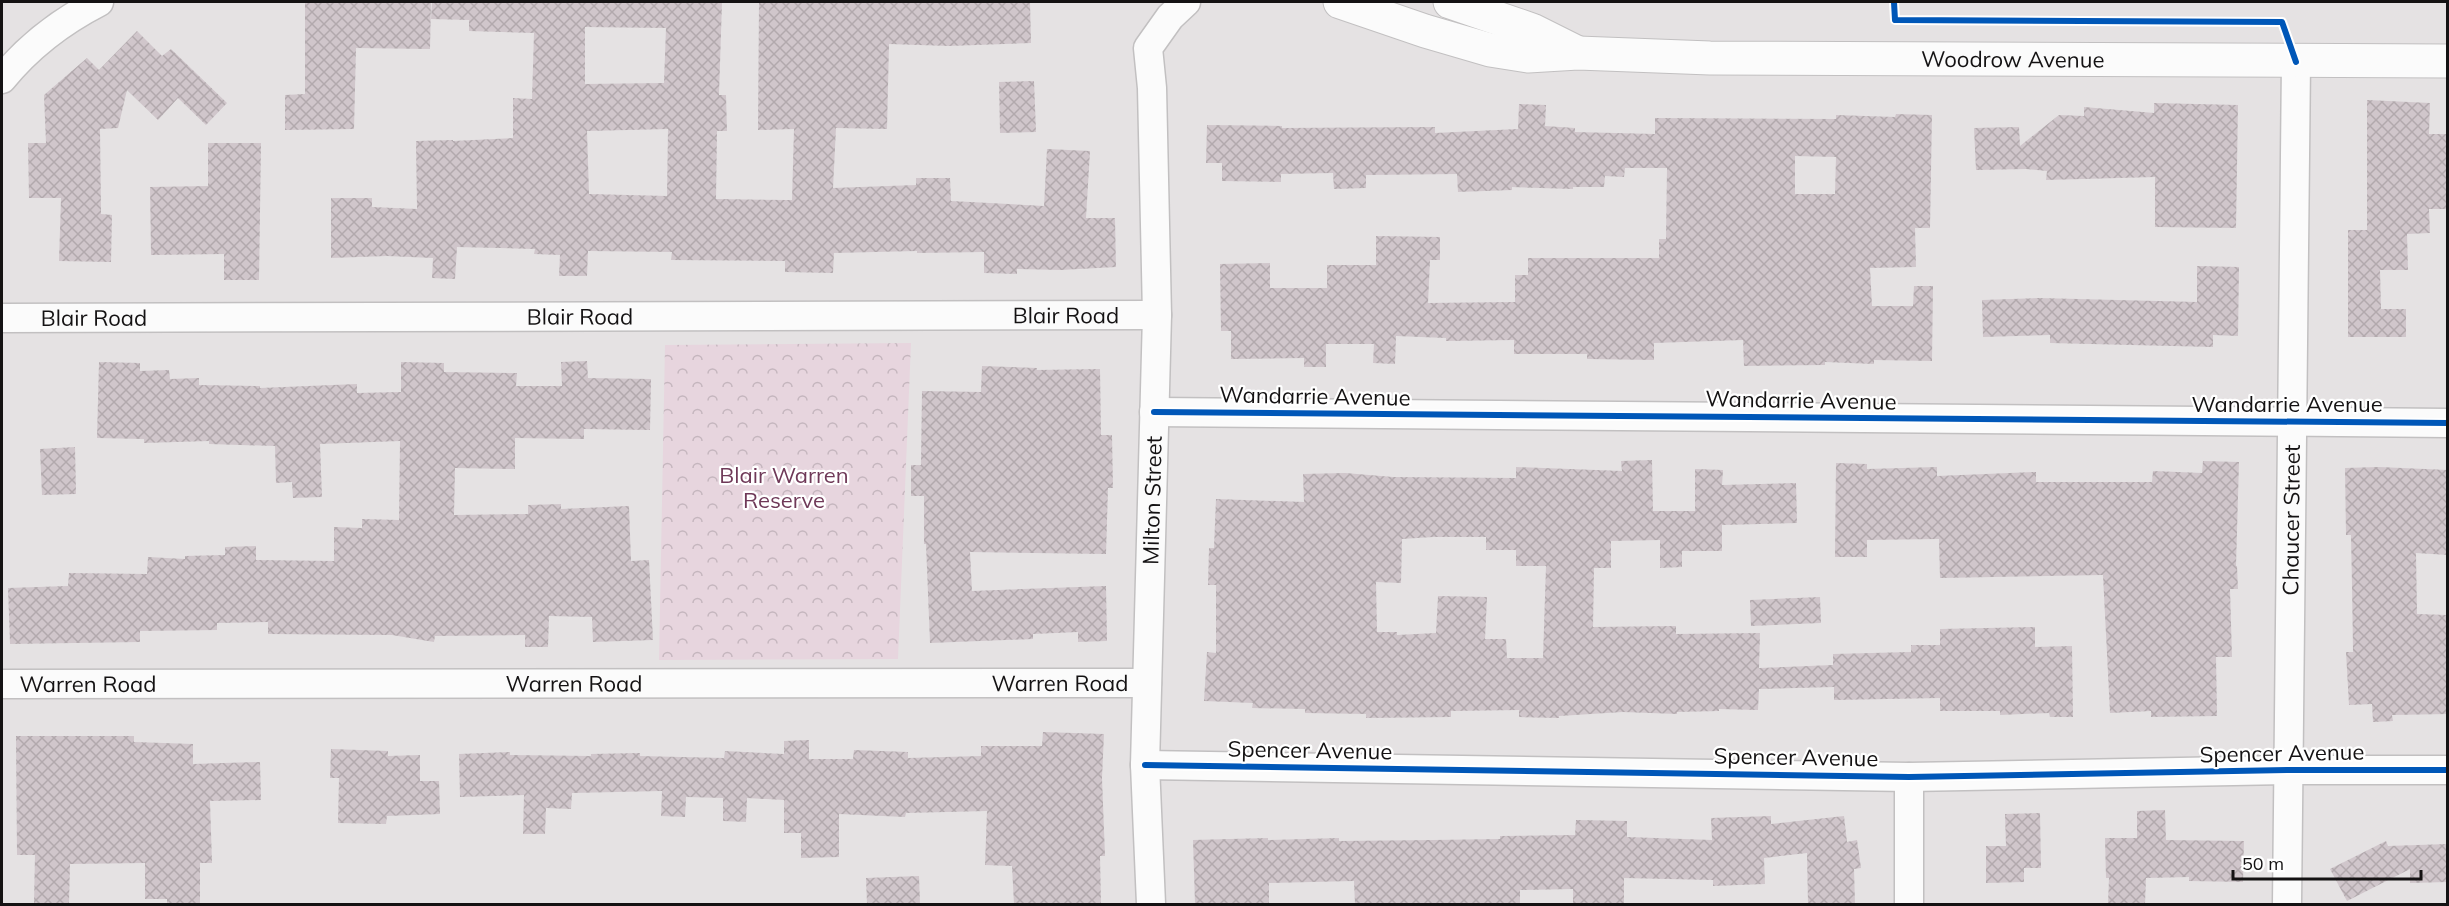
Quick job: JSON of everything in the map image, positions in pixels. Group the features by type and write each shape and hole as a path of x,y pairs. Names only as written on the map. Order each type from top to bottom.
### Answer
{"main road":[{"name":"Woodrow Avenue","path":"1340,2 1490,50 1528,56 1578,53 1710,58 2448,61"},
{"name":"Woodrow Avenue","path":"1450,2 1532,30 1578,53"}],"street":[{"path":"2,79 27,52 76,9 99,2"},
{"name":"Milton Street","path":"1151,904 1145,765 1157,315 1152,88 1148,48 1170,17 1186,2"},
{"name":"Chaucer Street","path":"2287,904 2296,62"},
{"name":"Blair Road","path":"2,318 1157,315"},
{"name":"Wandarrie Avenue","path":"1154,412 2448,423"},
{"name":"Warren Road","path":"2,684 1146,683"},
{"name":"Spencer Avenue","path":"1145,765 1909,777 2287,770 2448,770"},
{"path":"1909,777 1909,904"}],"green space":[{"name":"Blair Warren Reserve","path":"911,343 898,659 659,660 665,345"}],"building":[{"path":"305,2 431,2 430,49 356,48 354,129 285,130 285,95 305,94"},
{"path":"432,2 722,2 719,95 726,95 727,131 717,131 716,199 792,200 794,129 758,130 759,2 1030,2 1031,43 949,46 889,44 887,129 836,128 833,188 916,185 916,178 950,178 951,201 1044,206 1047,149 1090,151 1086,218 1115,218 1116,267 1061,270 1017,269 1017,274 984,273 984,252 917,253 917,251 834,253 833,273 785,272 785,261 671,260 672,252 588,251 587,276 559,276 560,255 534,254 535,249 457,247 455,279 432,278 433,258 387,256 331,258 331,198 372,198 372,207 417,209 416,141 513,138 513,98 532,99 534,33 469,31 469,20 431,19","holes":["585,27 666,28 664,83 585,84","668,129 667,196 589,194 587,131"]},
{"path":"137,31 162,56 171,49 227,103 206,125 178,98 158,120 127,90 118,128 100,129 101,214 112,215 111,262 59,261 61,198 29,198 28,143 46,143 44,95 87,58 99,70"},
{"path":"1034,81 1036,132 1000,133 999,82"},
{"path":"2367,100 2430,103 2429,134 2448,134 2448,209 2429,209 2430,233 2407,234 2408,270 2380,270 2381,309 2406,309 2406,337 2348,337 2348,230 2367,230"},
{"path":"2154,103 2238,105 2236,228 2155,227 2155,177 2046,180 2047,171 1976,170 1974,128 2019,127 2020,146 2059,115 2084,116 2084,107 2154,113"},
{"path":"1519,104 1546,105 1545,126 1575,128 1575,132 1655,134 1655,118 1836,119 1836,115 1895,117 1896,114 1932,115 1930,228 1915,228 1916,267 1870,268 1872,306 1913,306 1914,286 1933,286 1932,361 1874,360 1874,364 1825,362 1825,365 1744,366 1743,340 1654,343 1654,360 1587,359 1587,354 1514,354 1514,340 1446,341 1446,338 1396,336 1395,364 1373,363 1374,344 1326,344 1326,367 1304,367 1304,358 1231,359 1231,331 1221,331 1220,264 1270,263 1270,288 1327,288 1327,265 1376,265 1376,236 1440,237 1440,260 1430,260 1428,303 1515,302 1515,275 1528,275 1528,258 1659,258 1659,239 1666,239 1667,168 1625,168 1624,177 1605,176 1604,187 1573,187 1573,189 1512,187 1512,190 1458,192 1457,174 1366,175 1366,188 1334,189 1333,173 1281,174 1281,182 1222,181 1222,163 1206,163 1207,125 1282,126 1282,128 1435,127 1435,133 1518,129","holes":["1795,156 1836,157 1835,194 1795,194"]},
{"path":"208,143 261,143 259,280 224,280 224,254 151,255 150,187 208,186"},
{"path":"2197,266 2239,267 2238,336 2213,335 2213,347 2050,343 2050,335 1983,337 1982,300 2038,298 2197,302"},
{"path":"587,361 588,378 651,379 650,430 584,429 584,439 515,438 515,469 455,468 454,515 528,514 528,505 561,504 561,509 629,506 631,561 649,560 653,640 593,642 592,617 549,616 548,647 525,647 525,635 435,636 434,642 392,635 268,634 268,622 217,623 217,630 140,631 140,642 10,644 8,588 68,586 69,573 147,574 148,557 185,559 185,556 225,555 225,547 256,546 256,560 334,561 334,527 362,528 362,519 399,520 400,441 320,444 322,497 293,498 292,482 276,483 275,446 209,444 209,441 144,443 144,439 97,438 99,362 140,363 140,371 169,370 170,379 199,378 199,385 260,386 260,388 357,384 357,393 401,392 401,362 444,363 444,372 517,373 516,386 562,386 561,362"},
{"path":"982,366 1037,368 1037,370 1100,369 1101,435 1112,435 1113,488 1108,488 1106,554 970,552 972,591 1106,586 1107,641 1078,642 1078,632 1033,634 1033,639 930,643 926,544 924,544 924,496 911,496 911,465 921,465 922,391 981,392"},
{"path":"75,447 76,494 42,495 40,449"},
{"path":"1652,460 1653,511 1695,511 1695,469 1723,470 1722,485 1796,483 1797,523 1722,525 1722,551 1682,551 1682,567 1660,568 1660,540 1611,541 1611,568 1594,568 1593,627 1676,626 1676,634 1760,633 1759,668 1833,665 1833,654 1911,652 1911,645 1940,645 1940,629 2035,627 2035,647 2072,646 2073,717 2050,717 2049,713 2000,715 2000,711 1940,711 1940,698 1834,700 1834,687 1759,689 1758,710 1719,709 1719,711 1677,712 1677,714 1623,712 1559,716 1559,718 1519,717 1519,710 1451,711 1451,717 1366,718 1366,714 1305,713 1305,709 1252,708 1253,703 1204,701 1207,652 1216,653 1216,585 1208,585 1209,548 1214,548 1216,499 1304,502 1303,474 1516,478 1516,467 1622,471 1621,461","holes":["1486,537 1486,550 1516,550 1516,566 1546,566 1543,658 1507,658 1506,639 1485,639 1487,597 1438,596 1436,633 1397,635 1397,632 1377,632 1376,582 1401,583 1402,539"]},
{"path":"2203,461 2239,462 2236,566 2238,589 2230,589 2232,657 2216,657 2217,716 2151,717 2151,711 2110,713 2103,575 1940,578 1939,539 1867,540 1867,557 1835,557 1836,463 1867,464 1867,469 1937,467 1937,476 2036,472 2036,482 2152,482 2153,471 2202,473"},
{"path":"2345,468 2448,470 2448,555 2416,553 2417,614 2448,615 2448,714 2392,715 2393,721 2373,722 2372,704 2349,705 2346,652 2353,652 2352,585 2351,535 2346,535"},
{"path":"1820,597 1821,623 1751,626 1750,600"},
{"path":"1043,732 1104,734 1102,778 1105,856 1100,856 1101,904 1014,904 1012,866 985,865 987,811 906,813 905,817 839,814 839,857 801,858 801,833 784,833 784,800 747,798 746,822 723,821 723,798 686,797 685,817 661,816 662,791 572,793 571,809 546,808 545,834 523,834 524,795 460,797 459,754 510,752 510,755 591,756 591,754 640,753 640,756 724,758 725,751 784,754 784,741 809,740 809,759 853,759 854,750 908,752 908,758 981,756 981,746 1042,746"},
{"path":"16,736 134,736 134,742 193,744 193,764 260,762 261,800 210,801 212,863 200,863 200,904 167,904 167,899 145,899 145,863 70,864 69,904 34,904 35,855 17,855"},
{"path":"331,749 388,751 388,756 420,755 420,781 439,781 440,814 387,816 386,824 338,823 339,778 330,778"},
{"path":"2165,810 2166,840 2244,841 2243,882 2189,881 2189,877 2146,878 2145,904 2108,904 2109,878 2106,878 2105,838 2137,838 2137,811"},
{"path":"2040,813 2041,868 2024,868 2024,882 1986,883 1986,846 2006,846 2005,814"},
{"path":"1771,816 1771,824 1844,816 1847,842 1857,840 1861,868 1854,869 1855,904 1808,904 1807,853 1764,858 1765,884 1713,886 1713,880 1624,878 1624,904 1573,904 1573,889 1520,890 1520,904 1355,904 1354,881 1269,883 1269,904 1195,904 1193,840 1500,839 1500,836 1575,835 1576,820 1627,821 1627,837 1712,840 1711,818"},
{"path":"2386,841 2388,846 2448,844 2448,882 2410,883 2410,869 2347,901 2330,869"},
{"path":"919,876 920,904 867,904 866,878"}],"cycle path":[{"path":"1894,2 1895,20 2282,22 2296,62"},
{"path":"1154,412 2448,423"},
{"path":"1145,765 1909,777 2287,770 2448,770"}]}
